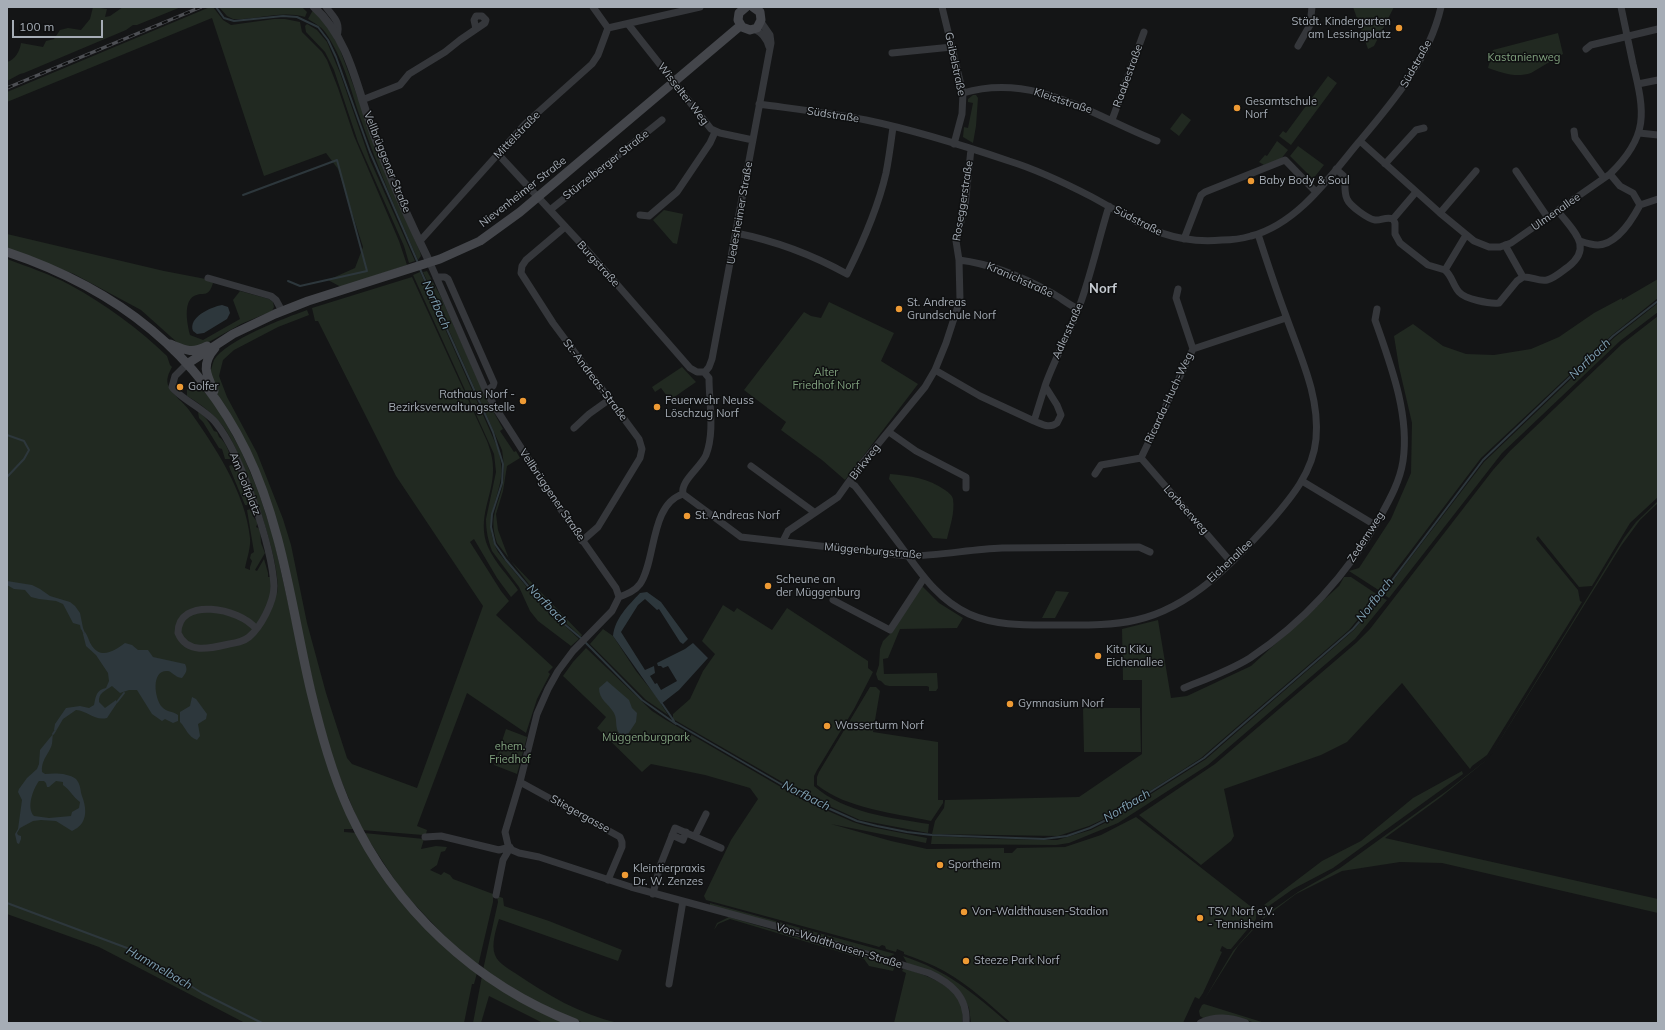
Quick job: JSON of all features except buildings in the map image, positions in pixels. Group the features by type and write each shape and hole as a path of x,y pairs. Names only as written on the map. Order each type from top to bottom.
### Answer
{"main road":[{"path":"743,8 738,17 740,26 747,30 754,29 761,22 761,16 758,8"},
{"name":"Nievenheimer Straße","path":"219,342 252,324 282,311 308,301 419,266 457,252 480,241 504,225 538,197 740,26"},
{"path":"7,252 50,267 102,294 126,310 166,342 187,364 221,406"},
{"path":"166,342 194,351 219,342"},
{"path":"187,364 219,342"},
{"path":"219,342 207,358 206,370 221,406 247,452 266,499 282,557 324,742 345,801 368,847 389,880 407,902 452,949 518,996 575,1023"}],"street":[{"name":"Vellbrüggener Straße","path":"314,7 325,18 337,36 353,71 382,156 436,277 445,277 448,279 494,383 493,386 486,391 519,446 582,541 616,588 619,597"},
{"path":"326,7 338,23 339,26 337,36"},
{"path":"593,7 608,28 700,7"},
{"name":"Geibelstraße","path":"942,7 963,93 962,114 954,144"},
{"path":"1298,46 1310,25 1312,7"},
{"name":"Südstraße","path":"760,104 833,114 893,127 1025,166 1052,177 1150,229 1172,237 1211,241 1248,237 1258,234 1285,220 1299,209 1316,192 1360,141 1398,95 1418,64 1431,36 1441,7"},
{"name":"Ulmenallee","path":"1360,141 1440,213 1466,235 1483,246 1495,248 1517,240 1610,174 1624,161 1639,133 1643,108 1621,7"},
{"name":"Uedesheimer Straße","path":"702,372 709,367 712,359 770,51 771,36 761,22"},
{"name":"Wisselter Weg","path":"628,24 708,126 715,132 753,140"},
{"name":"Mittelstraße","path":"420,241 525,124 592,64 601,50 608,28"},
{"path":"362,100 400,85 409,74 446,51 476,29"},
{"path":"754,29 761,33 766,40 770,51"},
{"path":"1586,49 1591,45 1658,29"},
{"name":"Raabestraße","path":"1112,120 1144,32"},
{"path":"892,53 952,47"},
{"path":"1638,84 1658,80"},
{"name":"Kleiststraße","path":"963,93 992,87 1024,89 1079,105 1157,141"},
{"name":"Stürzelberger Straße","path":"550,210 662,120"},
{"path":"736,233 775,242 797,250 847,274 860,248 881,191 890,154 893,127"},
{"path":"1385,164 1416,130 1424,128"},
{"path":"1574,131 1575,138 1604,178"},
{"path":"640,215 650,216 673,196 708,147 715,132"},
{"path":"1639,133 1658,135"},
{"name":"Roseggerstraße","path":"936,370 960,300 959,260 956,241 965,206 971,149"},
{"name":"Burgstraße","path":"498,154 550,210 690,368 702,372"},
{"path":"1184,239 1201,195 1205,192 1285,160 1316,192"},
{"path":"1336,169 1345,177 1346,197 1348,202 1369,218 1376,220 1388,217 1393,219"},
{"path":"1440,213 1476,171"},
{"path":"1516,171 1548,218"},
{"path":"1610,174 1620,186 1633,194 1640,205"},
{"path":"1393,219 1416,192"},
{"path":"1580,241 1598,245 1609,241 1628,224 1640,205 1658,199"},
{"name":"Adlerstraße","path":"1034,421 1051,370 1069,333 1078,309 1090,274 1109,206"},
{"path":"1393,219 1395,223 1395,234 1400,243 1428,265 1445,270 1452,277 1458,291 1464,296 1495,303 1502,300 1523,277 1544,280 1554,277 1579,257 1581,249 1580,241 1558,211"},
{"name":"St.-Andreas-Straße","path":"565,227 526,260 522,266 521,273 553,323 639,439 642,451 640,458 598,527 582,541"},
{"name":"Eichenallee","path":"850,482 855,486 935,591 950,603 968,614 990,621 1025,625 1100,624 1139,620 1173,606 1191,596 1231,562 1281,509 1302,481 1314,450 1316,439 1316,413 1308,376 1286,318 1258,234"},
{"path":"1445,270 1466,235"},
{"path":"1505,245 1523,277"},
{"name":"Kranichstraße","path":"959,260 984,264 1011,274 1051,293 1078,309"},
{"path":"208,278 271,296 276,300 282,311"},
{"name":"Ricarda-Huch-Weg","path":"1140,458 1193,349 1176,298 1178,289"},
{"name":"Zedernweg","path":"1184,688 1238,665 1298,620 1344,572 1375,525 1396,486 1402,467 1404,433 1396,384 1375,320 1377,309"},
{"path":"1193,349 1286,318"},
{"name":"Am Golfplatz","path":"187,364 175,376 172,387 176,392 207,414 220,429 240,467 260,522 272,574 273,592 266,613 256,628 245,640 206,650 186,644 180,638 178,633 180,622 184,616 191,612 202,610 218,609 235,613 250,622 256,628"},
{"path":"936,370 980,396 1034,421 1046,426 1052,426 1057,423 1060,418 1060,410 1045,386"},
{"name":"Birkweg","path":"783,541 788,531 838,497 925,387 936,370"},
{"path":"496,895 503,860 508,844 506,829 541,704 558,671 584,640 612,611 619,597 630,592 640,584 657,529 665,509 671,500 683,494 683,486 702,462 710,438 709,378 702,372"},
{"path":"574,428 589,414 610,399"},
{"path":"889,432 916,451 966,477 966,488"},
{"path":"1095,474 1101,465 1140,458"},
{"name":"Lorbeerweg","path":"1140,458 1231,562"},
{"path":"751,466 814,512"},
{"path":"1302,481 1375,525"},
{"name":"Müggenburgstraße","path":"683,494 737,536 741,537 908,556 925,556 1002,548 1139,547 1150,552"},
{"path":"833,600 890,630 924,578"},
{"name":"Stiegergasse","path":"520,782 620,837 622,847 608,880"},
{"path":"695,836 706,814"},
{"path":"653,894 660,866 676,828 721,848"},
{"path":"425,837 441,836 499,850 508,844"},
{"name":"Von-Waldthausen-Straße","path":"508,844 519,853 539,857 653,894 775,926 828,944 910,967 936,976 949,984 959,994 966,1008 966,1023"},
{"path":"669,984 683,901"},
{"path":"1201,1023 1212,1019 1224,1018 1245,1023"}],"green space":[{"path":"93,7 107,9 105,17 110,16 123,7 181,7 137,25 133,25 126,30 20,74 7,81 7,62 17,55 21,43 43,47 46,41 54,39 60,30 68,28 81,30 90,19"},
{"path":"213,7 223,20 231,25 274,19 285,19 300,22 302,32 322,52 327,60 354,136 399,241 407,265 341,287 328,280 355,268 363,247 338,169 326,153 264,176 212,18 7,102 7,92"},
{"path":"219,7 302,7 307,12 305,17 287,14 233,19 227,16"},
{"path":"1353,7 1394,7 1374,46 1368,49"},
{"path":"313,10 327,25 339,47 378,152 420,252 421,256 418,260 380,171 346,73 337,52 324,30 308,19"},
{"path":"307,24 317,30 327,42 340,73 370,160 415,261 409,263 404,246 358,142 334,70 325,52 306,32 305,26"},
{"name":"Kastanienweg","path":"1558,33 1563,54 1531,73 1514,75 1488,68 1493,50"},
{"path":"1328,76 1337,83 1291,145 1279,136 1283,131 1286,133"},
{"path":"973,95 976,95 978,98 973,143 963,137 964,127 968,128 973,103 968,102 968,99"},
{"path":"1182,113 1191,120 1179,136 1170,129"},
{"path":"1277,141 1288,150 1281,159 1264,165 1259,162 1265,155 1267,156"},
{"path":"1298,146 1324,165 1313,179 1290,156"},
{"path":"664,210 683,214 677,244 673,243 653,220"},
{"path":"7,234 164,271 211,280 213,283 209,291 205,294 194,296 188,303 187,308 187,319 190,335 203,340 240,319 233,300 240,291 269,299 273,302 274,307 272,311 241,324 200,347 180,345 141,310 74,274 7,249"},
{"path":"7,259 55,277 83,292 133,326 167,356 172,367 167,379 169,387 189,410 209,438 236,487 247,521 250,538 245,568 250,570 252,561 250,558 251,554 254,552 247,510 251,509 254,511 254,518 258,522 256,527 260,529 261,543 265,553 255,570 257,571 264,559 268,577 271,577 277,594 274,559 268,534 250,481 240,457 222,425 206,409 187,396 187,390 194,380 216,405 251,469 273,536 307,687 355,829 344,829 344,832 357,833 382,875 477,973 474,984 472,984 464,1023 245,1023 99,947 7,914"},
{"path":"427,271 441,297 488,402 503,429 500,431 514,452 516,451 520,458 507,466 503,491 496,514 498,530 509,558 497,543 493,521 504,478 502,450 423,272"},
{"path":"420,272 498,449 501,462 501,474 491,525 494,542 498,552 539,602 579,639 571,646 538,621 530,611 519,587 492,551 486,528 486,519 496,472 494,454 413,275"},
{"path":"412,277 487,441 491,454 493,478 486,507 484,526 485,536 488,547 494,558 518,590 511,597 497,578 474,539 470,542 509,601 496,615 553,667 548,672 550,674 537,699 526,733 467,693 417,826 427,830 426,834 423,835 362,830 333,761 317,701 284,552 209,375 214,360 230,345 257,330 307,310 309,315 278,327 234,350 223,360 219,376 227,397 257,453 283,519 291,545 307,623 326,693 347,758 352,764 417,788 483,606 396,476 318,321 315,321 312,308"},
{"path":"1658,279 1658,298 1612,335 1481,458 1380,591 1349,571 1359,568 1391,519 1411,473 1412,423 1399,367 1394,336 1413,324 1443,346 1466,354 1494,355 1531,349 1559,337 1594,313 1622,298 1622,300"},
{"name":"Alter Friedhof Norf","path":"829,302 894,333 881,361 918,384 845,480 822,460 781,430 786,422 744,390 804,312 811,316 821,318"},
{"path":"1658,303 1658,312 1620,341 1502,453 1389,598 1383,594 1484,462 1615,337"},
{"path":"1658,316 1658,497 1630,523 1592,586 1579,587 1538,536 1536,539 1578,590 1580,601 1582,602 1487,755 1470,769 1402,683 1347,742 1321,755 1224,789 1234,836 1231,841 1201,865 1139,815 1215,764 1356,643 1370,629 1493,470 1510,451 1622,344"},
{"path":"682,367 696,382 670,400 661,388 655,392 652,387"},
{"path":"198,412 205,417 214,431 217,432 227,447 230,459 225,459 222,449 219,448 199,418"},
{"path":"231,465 235,467 241,476 240,478 249,501 247,505 245,505 230,469 229,466"},
{"path":"890,474 926,480 939,486 951,495 953,499 953,509 947,539 933,538 889,479"},
{"path":"1658,501 1658,503 1640,520 1621,546 1489,758 1624,538 1636,522"},
{"path":"511,561 582,635 581,637 542,601"},
{"path":"1344,577 1351,577 1378,595 1349,630 1201,758 1130,804 1089,826 1058,836 932,834 935,821 944,808 945,800 1079,797 1142,754 1142,680 1123,680 1122,629 1158,620 1171,698 1187,696 1251,666 1339,586"},
{"path":"921,585 939,603 963,618 957,628 900,629 888,658 883,659 884,674 937,673 938,688 936,691 929,691 929,687 927,686 885,685 878,680 876,674 879,665 880,649 883,641 892,632"},
{"path":"1056,591 1069,592 1055,618 1042,618"},
{"path":"1381,597 1387,600 1355,639 1208,765 1118,823 1069,843 1056,845 931,844 932,836 1057,840 1091,830 1107,822 1206,759 1354,630"},
{"path":"723,605 734,612 737,608 772,630 787,608 868,661 868,668 873,672 854,709 817,770 814,776 814,786 826,795 840,802 869,813 929,824 928,833 860,820 803,794 673,719 673,714 690,699 703,671 715,654 702,641"},
{"path":"603,629 613,636 668,715 646,700 590,644"},
{"name":"Von-Waldthausen-Stadion","path":"586,648 652,711 786,790 810,803 853,822 927,838 926,843 831,824 891,841 927,849 1004,848 1004,853 1012,853 1017,848 1065,847 1101,835 1136,817 1254,909 1256,912 1256,919 1231,949 1227,949 1222,946 1220,951 1222,952 1203,993 1199,999 1195,997 1183,1023 1011,1023 962,982 944,971 904,954 904,952 897,949 896,952 886,949 885,946 882,945 879,947 706,900 704,896 731,840 758,799 750,788 705,775 651,764 642,772 597,728 606,717 563,676"},
{"path":"870,687 876,687 880,691 873,732 938,742 938,800 943,800 943,803 931,821 857,805 842,800 817,785 817,777 819,772"},
{"path":"1083,708 1140,708 1141,752 1084,752"},
{"name":"ehem. Friedhof","path":"506,729 527,737 517,774 494,765"},
{"path":"1489,758 1441,797 1385,838 1658,899 1658,913 1442,863 1400,862 1342,871 1296,894 1263,919 1238,946 1204,1000 1233,951 1264,916 1298,892 1340,868 1448,790"},
{"path":"1462,771 1463,774 1333,868 1293,889 1266,908 1264,905 1322,861 1361,841 1413,798"},
{"path":"364,833 424,839 421,849 436,846 447,847 445,851 441,852 437,865 430,870 441,875 444,872 450,875 453,879 493,894 493,902 478,966 453,945 402,891"},
{"path":"497,896 503,898 504,906 549,921 622,950 618,961 499,919 495,932 494,951 496,958 507,968 564,1003 590,1014 618,1023 584,1023 535,1002 483,970 498,902"},
{"path":"710,903 895,954 888,957 710,906"},
{"path":"729,917 895,966 893,971 869,966 864,959 730,919 718,924 714,930 717,923"},
{"path":"903,956 933,968 947,976 971,992 1008,1023 971,1023 969,1008 961,993 907,963"},
{"path":"904,968 935,980 953,993 960,1001 963,1011 962,1023 894,1023 906,973 902,971"},
{"path":"482,976 567,1023 543,1023 489,996 481,1023 473,1023"},
{"path":"1204,1004 1265,1023 1255,1023 1237,1017 1203,1018 1200,1016 1199,1011"}],"shaded area":[{"path":"222,305 228,307 230,313 227,319 204,333 197,334 193,331 192,326 197,317 207,310"},
{"path":"7,581 32,585 50,596 70,602 80,613 83,628 81,630 80,625 73,623 63,604 56,601 31,597 25,590 14,589 7,585"},
{"path":"647,592 661,602 688,639 683,644 680,642 659,609 657,610 645,599 638,605 621,632 645,670 654,666 655,673 650,676 655,684 657,683 661,690 677,681 668,666 663,668 658,666 657,663 685,649 693,643 708,658 679,690 661,704 613,636 619,618 640,593"},
{"path":"85,632 92,646 100,652 104,653 113,651 125,643 132,645 138,650 148,650 153,657 185,664 186,671 182,678 177,677 168,671 163,672 159,675 156,685 159,703 164,709 178,715 178,721 173,723 165,719 162,721 152,714 137,690 129,690 120,693 112,686 102,692 99,699 99,702 105,708 116,700 117,703 107,718 98,718 76,710 63,719 56,731 54,730 55,724 66,708 80,706 89,708 94,705 98,692 106,688 109,681 108,673 96,655 86,646 83,634"},
{"path":"607,681 629,700 632,708 637,713 636,722 628,734 620,734 618,732 614,713 600,696 599,688"},
{"path":"192,697 196,699 207,714 206,719 198,724 200,736 197,740 189,735 180,722 180,712 190,706"},
{"path":"53,734 52,745 43,762 42,772 45,774 57,774 73,777 78,781 85,806 85,816 81,824 72,831 56,821 33,821 20,828 17,833 21,836 19,844 17,843 15,834 18,829 22,800 18,792 27,778 37,769 40,750","holes":["39,781 44,781 47,787 56,781 63,782 63,785 80,802 79,808 72,812 71,816 49,818 34,816 30,804 31,798"]}],"waterway":[{"name":"Norfbach","path":"216,7 224,18 234,21 283,16 297,17 318,27 328,40 336,57 370,152 418,263"},
{"path":"243,195 337,160 367,271 300,286 288,281"},
{"name":"Norfbach","path":"420,269 493,432 503,464 502,483 492,514 491,527 495,544 506,560 549,611 582,639"},
{"name":"Norfbach","path":"585,642 642,700 676,724 674,722 803,797 857,821 907,832 932,835 1044,839 1067,836 1090,828 1106,820 1204,758 1353,629 1372,607 1483,460 1613,336 1658,301"},
{"path":"7,435 24,441 29,450 24,459 7,477"},
{"path":"82,628 84,633"},
{"path":"117,702 124,693"},
{"path":"661,702 674,721"},
{"name":"Hummelbach","path":"7,903 135,951 202,993 262,1023"}],"railway":[{"path":"7,88 201,7"}],"place":[{"name":"Städt. Kindergarten am Lessingplatz","path":"1399,28"},
{"name":"Gesamtschule Norf","path":"1237,108"},
{"name":"Baby Body & Soul","path":"1251,181"},
{"name":"St. Andreas Grundschule Norf","path":"899,309"},
{"name":"Golfer","path":"180,387"},
{"name":"Rathaus Norf - Bezirksverwaltungsstelle","path":"523,401"},
{"name":"Feuerwehr Neuss Löschzug Norf","path":"657,407"},
{"name":"St. Andreas Norf","path":"687,516"},
{"name":"Scheune an der Müggenburg","path":"768,586"},
{"name":"Kita KiKu Eichenallee","path":"1098,656"},
{"name":"Gymnasium Norf","path":"1010,704"},
{"name":"Wasserturm Norf","path":"827,726"},
{"name":"Sportheim","path":"940,865"},
{"name":"Kleintierpraxis Dr. W. Zenzes","path":"625,875"},
{"name":"Von-Waldthausen-Stadion","path":"964,912"},
{"name":"TSV Norf e.V. - Tennisheim","path":"1200,918"},
{"name":"Steeze Park Norf","path":"966,961"}],"district":[{"name":"Norf","path":"1103,289"}],"park label":[{"name":"Müggenburgpark","path":"646,738"}]}
